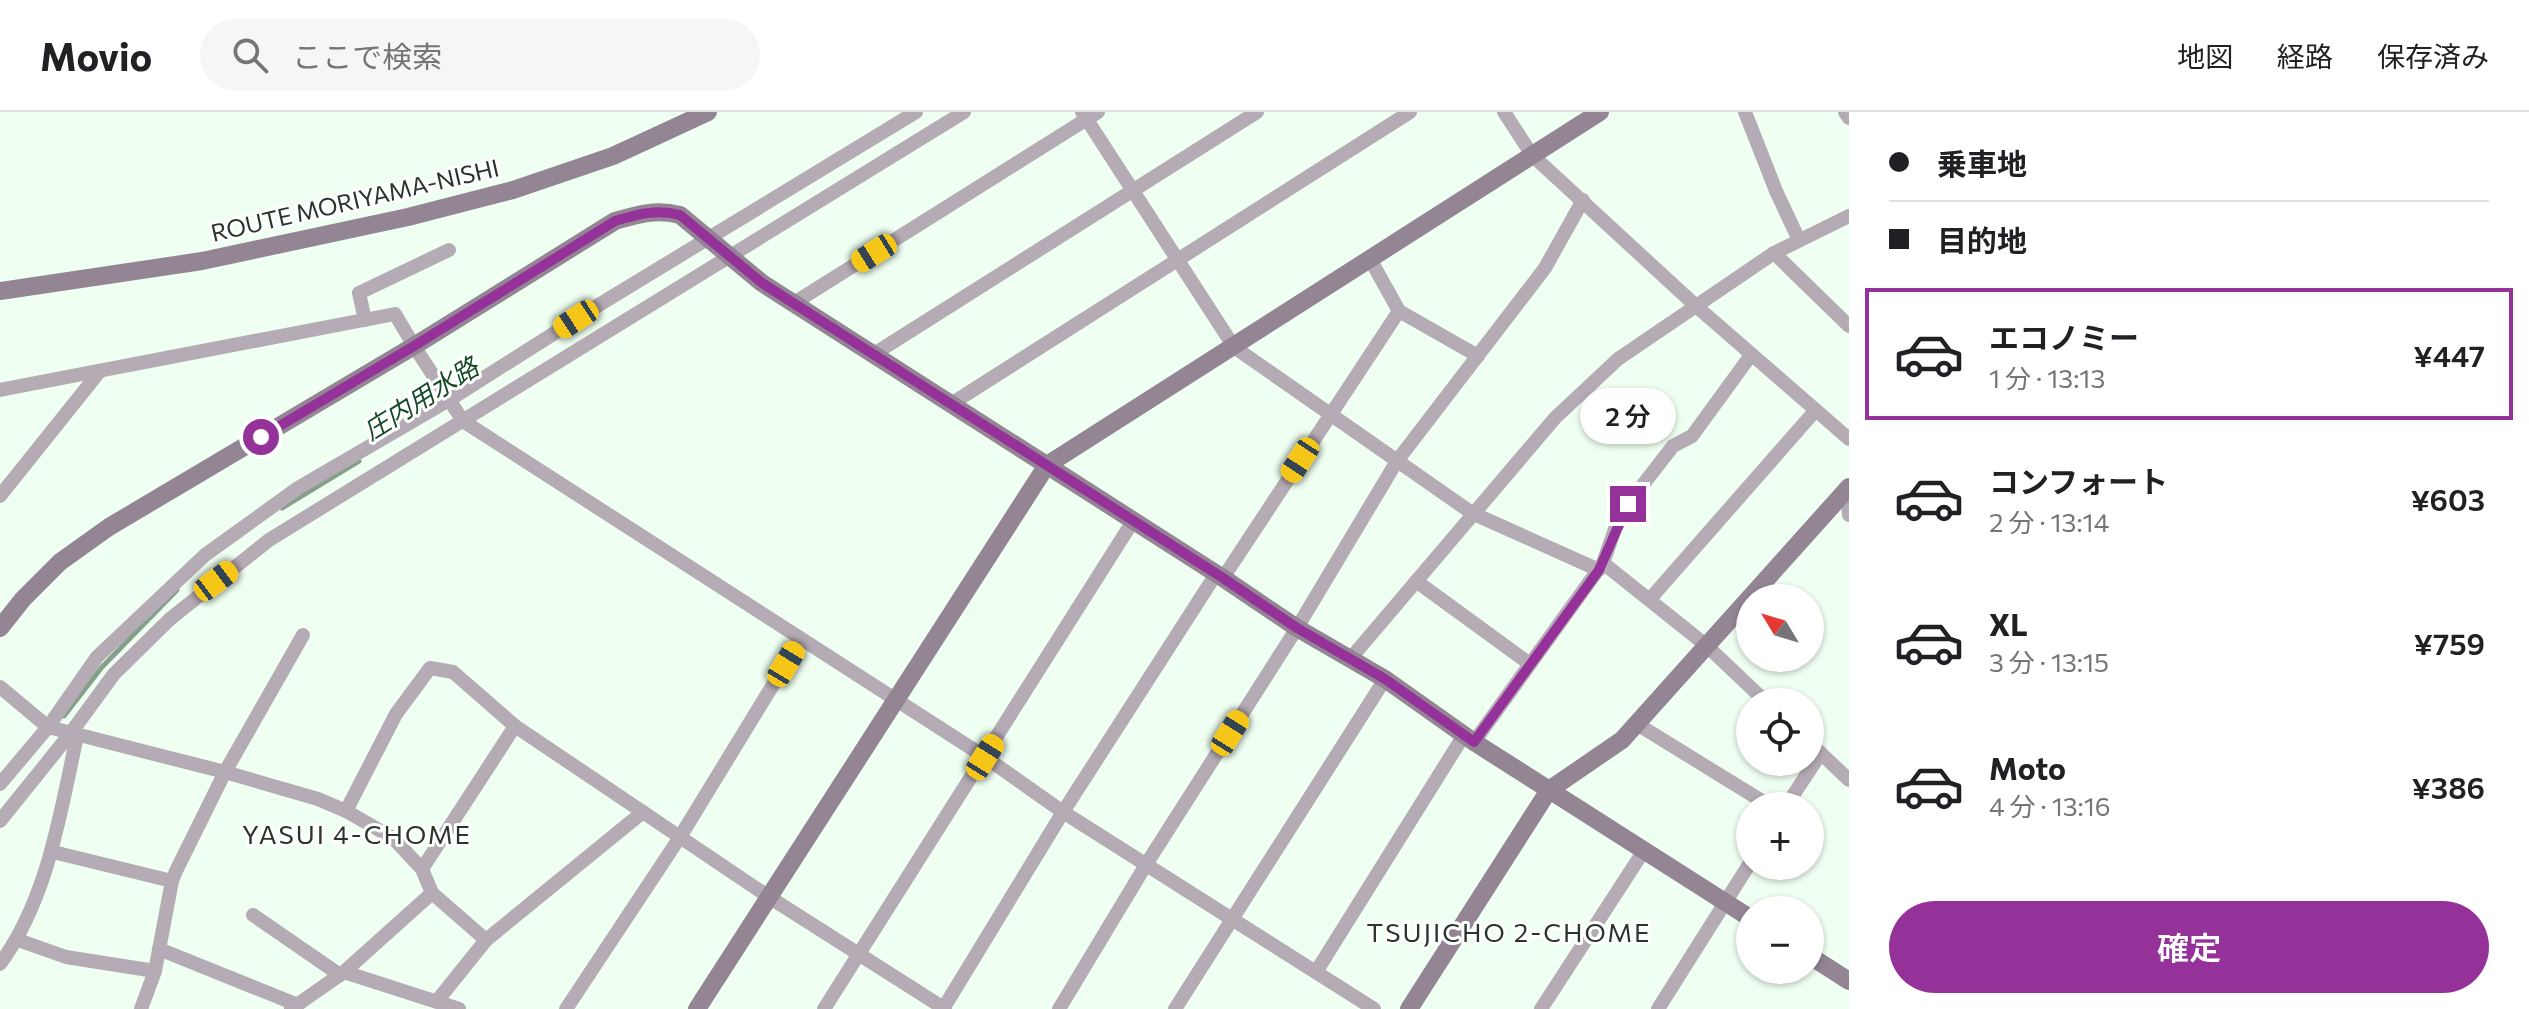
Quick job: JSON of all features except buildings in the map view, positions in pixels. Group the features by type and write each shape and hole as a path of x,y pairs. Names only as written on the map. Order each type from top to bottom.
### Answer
{"street":[{"name":"ROUTE MORIYAMA-NISHI","path":"0,291 202,261 408,217 513,190 613,156 708,112"},
{"path":"0,784 48,727 97,657 205,555 298,488 449,400 916,112"},
{"path":"0,821 74,735 114,674 170,619 269,540 964,112"},
{"path":"874,354 1257,112"},
{"path":"951,404 1410,112"},
{"path":"1504,112 1532,155 1696,306 1849,439"},
{"path":"697,1009 1047,465 1600,112"},
{"path":"1745,112 1799,240"},
{"path":"1845,112 1849,118"},
{"path":"794,303 1089,114 1132,191 1234,347 1472,513 1601,567 1650,599 1751,688"},
{"path":"871,139 884,162"},
{"path":"1059,1009 1147,863 1297,628 1397,461 1545,268 1583,200"},
{"path":"0,628 23,599 60,562 109,527 414,346 615,221 646,212 663,211 680,215 730,258 794,303 1297,628 1385,679 1469,739 1736,910"},
{"path":"1351,658 1555,418 1618,359 1774,253 1849,216"},
{"path":"365,320 359,293 449,250"},
{"path":"1774,253 1849,326"},
{"path":"1370,259 1399,311 1478,356"},
{"path":"346,811 396,714 430,668 453,672 515,726 769,897 944,1009 1063,812 1399,311"},
{"path":"0,390 395,314 463,421 985,757 1063,812 1374,1009"},
{"path":"1316,972 1469,739 1530,664 1601,567 1628,504 1673,446 1692,436 1751,355"},
{"path":"0,496 100,371"},
{"path":"1650,599 1815,411"},
{"path":"1848,488 1849,515"},
{"path":"1409,1009 1549,790 1622,740 1848,488"},
{"path":"824,1009 1133,521"},
{"path":"1416,581 1530,664"},
{"path":"147,1006 172,881 225,772 303,635"},
{"path":"566,1009 680,837 801,639"},
{"path":"1175,1009 1385,679"},
{"path":"0,687 48,727 225,772 318,799 346,811 393,838 422,869 432,893 486,940"},
{"path":"1637,724 1747,792"},
{"path":"422,869 515,726"},
{"path":"0,964 18,940 53,852 74,735"},
{"path":"1824,756 1849,780"},
{"path":"437,1001 486,940 643,812"},
{"path":"53,852 172,881"},
{"path":"1541,1009 1643,852"},
{"path":"1658,1009 1739,880"},
{"path":"159,949 294,1007 342,974 432,893"},
{"path":"253,915 342,974 455,1008"},
{"path":"18,940 66,957 155,971"},
{"path":"1824,965 1849,981"}],"waterway":[{"name":"庄内用水路","path":"282,508 359,461"},
{"name":"庄内用水路","path":"64,716 102,667 177,590"}],"district":[{"name":"YASUI 4-CHOME","path":"357,835"},
{"name":"TSUJICHO 2-CHOME","path":"1509,933"}],"route":[{"path":"261,437 615,221 646,212 663,211 680,215 762,283 1297,628 1368,668 1474,742 1599,570 1628,504"}]}
